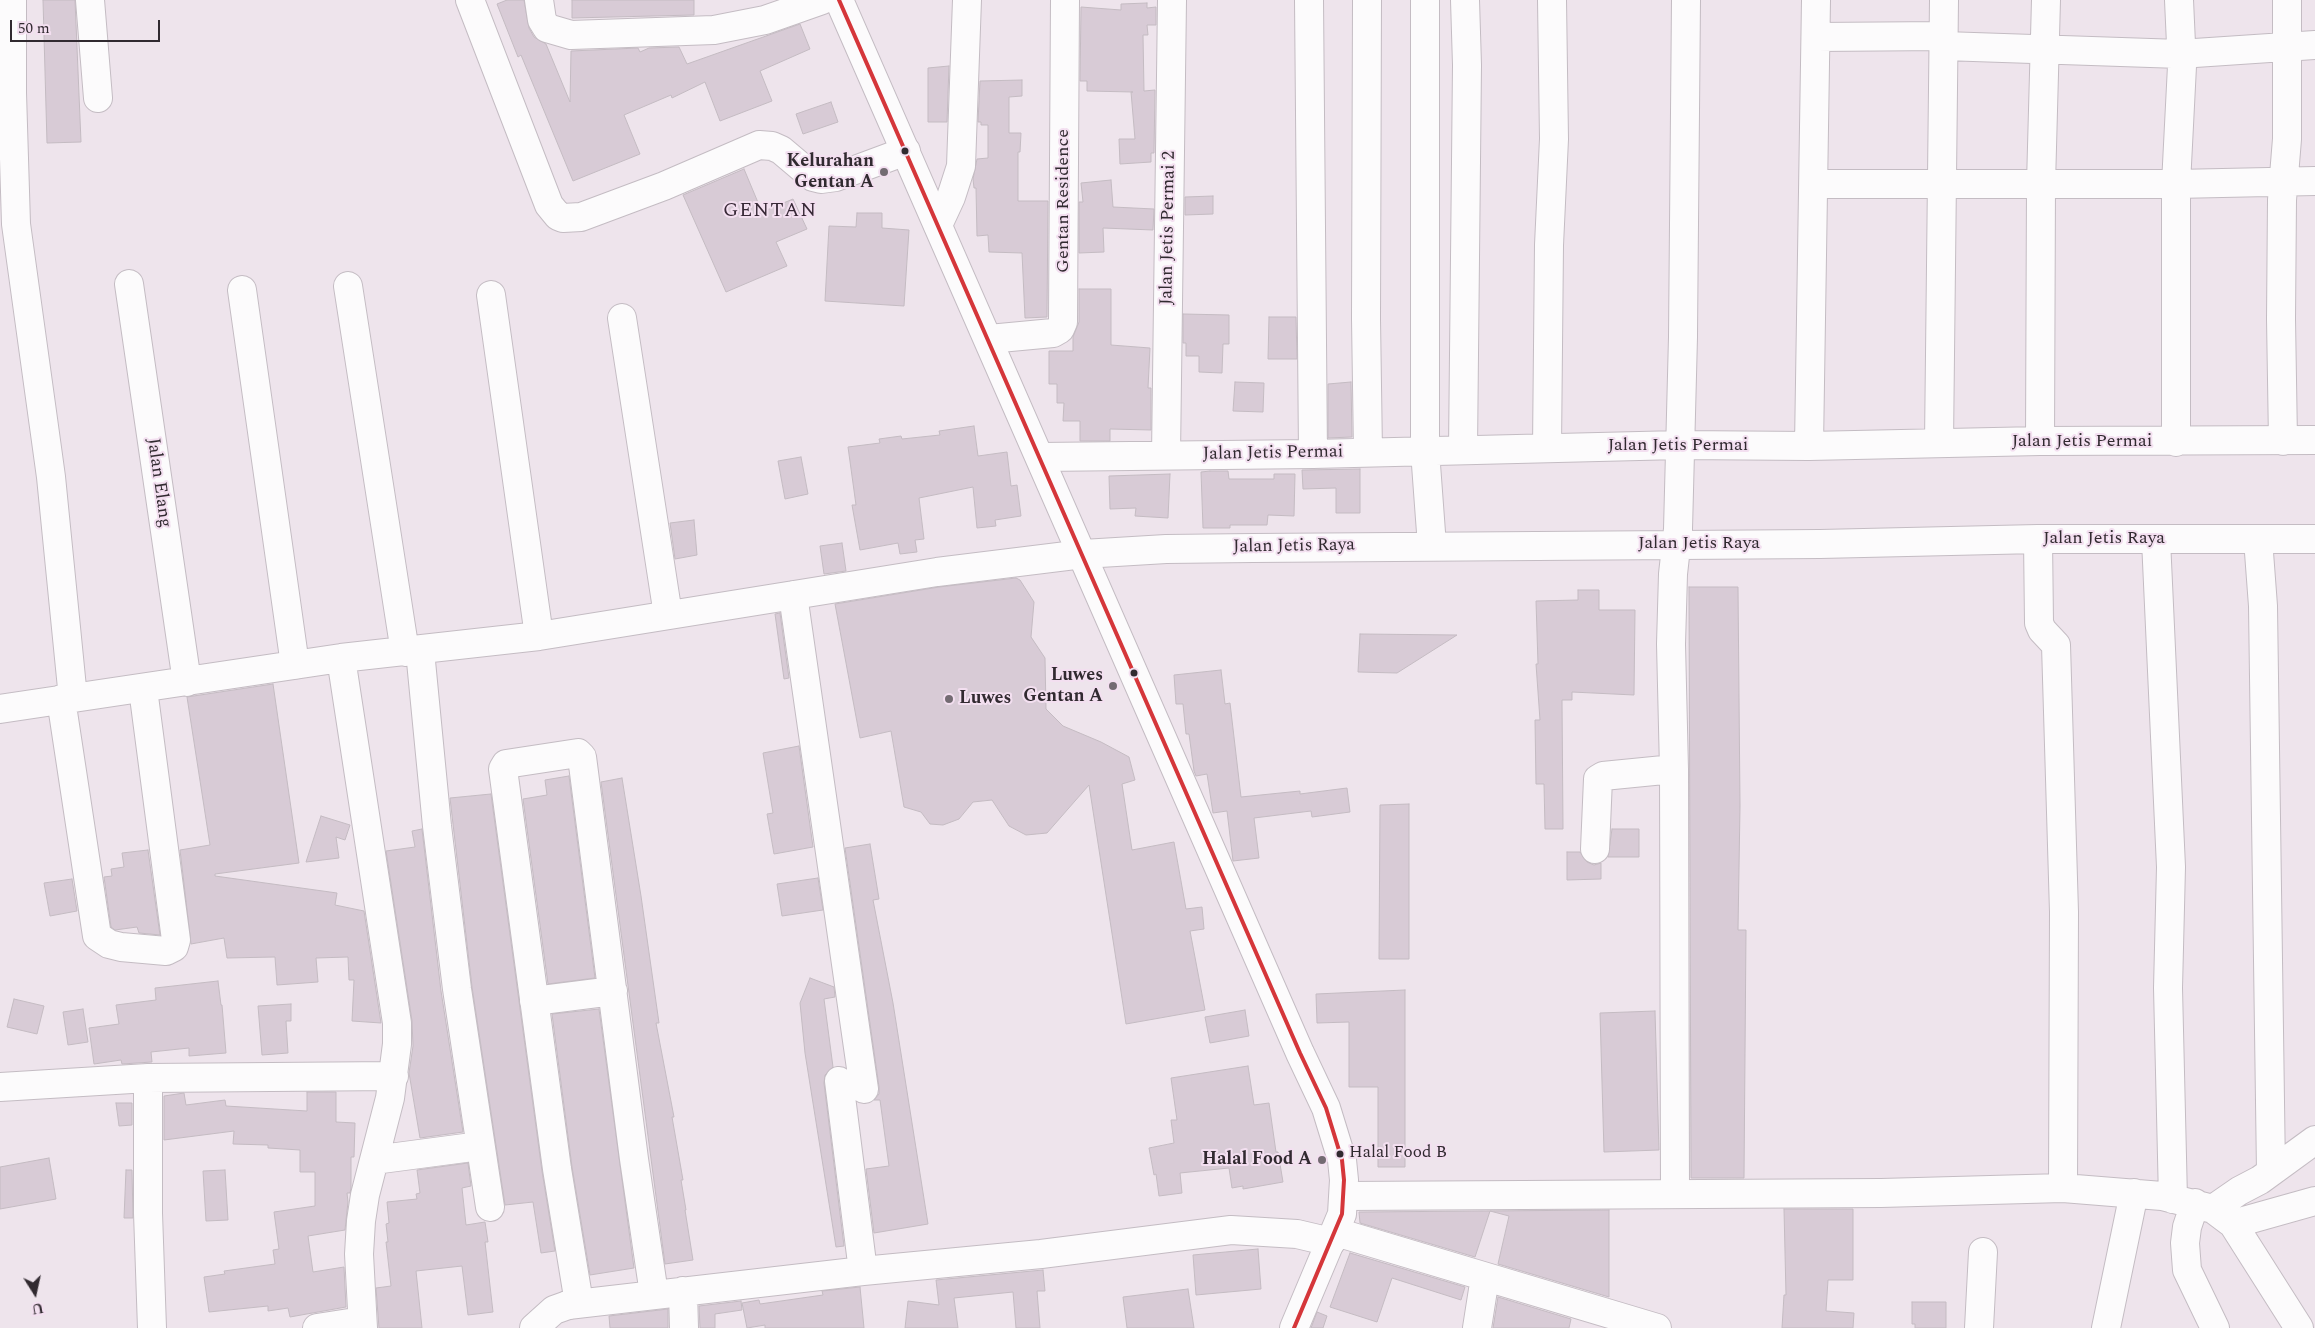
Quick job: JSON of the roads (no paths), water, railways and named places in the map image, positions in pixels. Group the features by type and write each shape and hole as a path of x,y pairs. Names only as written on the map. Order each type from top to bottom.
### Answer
{"street":[{"path":"12,0 12,93 8,221 52,477 67,698 97,936 109,944 121,947 166,951 174,947 176,940 143,689"},
{"path":"90,0 98,98"},
{"path":"470,0 549,204 558,216 562,218 581,217 664,186 759,145 781,150 813,177 821,179 836,177 906,151"},
{"path":"539,0 542,20 547,28 571,34 714,30 765,20 822,0"},
{"path":"839,0 1300,1053 1326,1108 1342,1160 1344,1196 1342,1214 1294,1328"},
{"path":"938,225 951,198 961,166 967,0"},
{"name":"Gentan Residence","path":"988,339 1052,333 1060,329 1063,322 1065,0"},
{"name":"Jalan Jetis Permai 2","path":"1166,455 1172,0"},
{"path":"1309,0 1313,454"},
{"path":"1367,0 1366,319 1368,452"},
{"path":"1425,0 1425,451 1432,546"},
{"path":"1463,450 1467,65 1465,0"},
{"path":"1547,448 1549,245 1554,139 1552,0"},
{"path":"1675,1194 1674,768 1671,635 1683,337 1686,0"},
{"path":"1809,446 1816,0"},
{"path":"1939,443 1944,0"},
{"path":"2040,441 2041,184 2046,0"},
{"path":"2176,442 2176,184 2182,66 2178,0"},
{"path":"2283,441 2281,318 2283,181 2287,139 2285,47 2287,0"},
{"path":"1816,37 1944,41 2045,49 2180,54 2315,45"},
{"path":"1814,184 2176,184 2315,180"},
{"name":"Jalan Elang","path":"129,284 187,682"},
{"path":"348,286 413,651 437,826 456,989 490,1207"},
{"path":"242,290 295,665"},
{"path":"491,295 540,636"},
{"path":"622,318 668,615"},
{"name":"Jalan Jetis Permai","path":"1040,457 1313,454 1680,445 1809,446 2040,441 2315,440"},
{"path":"2038,539 2039,623 2042,630 2056,645 2064,912 2063,1188"},
{"name":"Jalan Jetis Raya","path":"0,709 342,658 540,636 937,572 1083,554 1166,549 1820,544 2038,539 2315,539"},
{"path":"2258,539 2264,634 2271,1172"},
{"path":"2156,540 2171,866 2168,988 2199,1212 2185,1243 2187,1270 2215,1328"},
{"path":"793,595 852,1085 863,1271"},
{"path":"317,1328 363,1325 359,1254 361,1221 390,1098 397,1044 394,996 342,658"},
{"path":"574,1304 503,767 506,764 578,752 582,757 653,1290"},
{"path":"1595,849 1598,779 1603,776 1674,768"},
{"path":"534,1001 612,991"},
{"path":"0,1087 148,1078 394,1076"},
{"path":"148,1078 148,1213 152,1328"},
{"path":"2199,1212 2271,1172 2315,1140"},
{"path":"374,1160 480,1146"},
{"path":"1344,1196 1891,1193 2063,1188 2134,1193 2199,1212 2315,1201"},
{"path":"2106,1328 2134,1193"},
{"path":"2199,1212 2299,1328"},
{"path":"534,1328 554,1310 574,1304 653,1290 683,1291 1041,1254 1231,1230 1333,1237 1485,1277 1614,1322 1657,1328"},
{"path":"1980,1328 1983,1252"},
{"path":"1477,1328 1485,1277"},
{"path":"683,1291 684,1328"}],"place":[{"name":"Kelurahan Gentan A","path":"884,172"},
{"name":"Luwes Gentan A","path":"1113,686"},
{"name":"Luwes","path":"949,699"},
{"name":"Halal Food B","path":"1340,1154"},
{"name":"Halal Food A","path":"1322,1160"}],"district":[{"name":"GENTAN","path":"770,212"}]}
